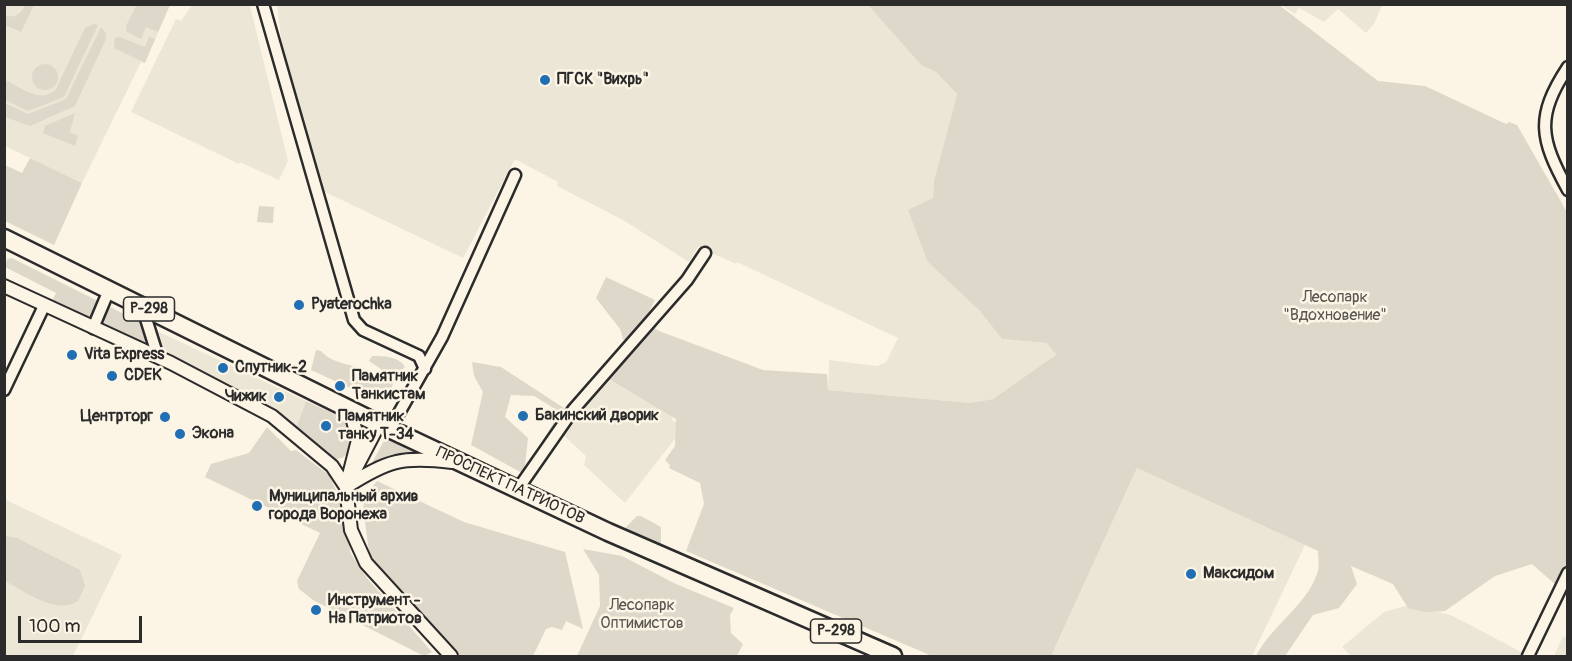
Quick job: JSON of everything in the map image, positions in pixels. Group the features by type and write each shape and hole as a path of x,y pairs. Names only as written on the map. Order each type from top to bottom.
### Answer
{"highway":[{"name":"ПРОСПЕКТ ПАТРИОТОВ","path":"5,241 460,463 608,532 893,657"}],"street":[{"path":"263,4 354,320 363,330 419,356 425,369"},
{"path":"1568,67 1548,99 1546,136 1549,156 1568,190"},
{"path":"346,487 379,424 395,420 425,369 515,175"},
{"path":"518,489 573,410 687,280 705,252"},
{"path":"4,286 158,357 272,416 332,466 346,487"},
{"path":"93,328 109,290"},
{"path":"4,390 44,306"},
{"path":"141,306 158,357"},
{"path":"350,409 358,440 346,487 351,530 363,558 451,657"},
{"path":"346,487 392,461 405,459 460,463"},
{"path":"1528,657 1568,573"}],"shaded area":[{"path":"5,5 170,5 145,63 141,62 82,183 5,146"},
{"path":"192,5 250,6 288,161 279,180 240,162 239,164 131,112 176,19 181,21"},
{"path":"277,5 868,5 921,65 936,72 957,94 934,181 933,198 978,309 1002,339 1048,343 1056,356 993,399 970,403 828,390 829,360 877,366 886,362 898,338 737,262 736,264 698,247 689,262 623,220 557,186 558,182 515,159 463,258 325,192 282,46"},
{"path":"1281,5 1382,5 1374,24 1366,33 1338,9 1324,22 1299,8 1295,14"},
{"path":"155,330 306,401 296,429 163,358"},
{"path":"611,373 673,413 672,420 684,427 625,503 584,465 586,456 563,435"},
{"path":"1137,468 1305,545 1252,656 1051,656"},
{"path":"4,499 122,555 73,656 5,656"},
{"path":"1412,604 1453,616 1523,653 1521,656 1351,656 1342,647 1384,612"},
{"path":"1563,636 1567,638 1567,656 1554,656"}],"green space":[{"path":"137,4 170,5 158,32 146,27 141,39 127,32 126,26"},
{"path":"25,5 34,5 21,32 5,25 5,15 17,15"},
{"name":"Лесопарк \"Вдохновение\"","path":"868,5 1279,5 1378,81 1425,86 1506,124 1509,122 1517,125 1567,212 1567,566 1557,586 1532,564 1495,576 1445,611 1425,612 1408,608 1393,584 1351,566 1357,584 1339,608 1313,615 1285,656 1256,656 1262,645 1297,606 1312,585 1318,569 1318,551 1137,468 1051,656 932,656 686,551 704,504 700,483 669,468 670,465 665,460 675,446 676,419 609,379 628,354 620,329 596,298 606,277 655,300 644,322 659,331 763,370 827,374 828,390 970,403 993,399 1056,355 1047,343 1002,339 978,309 928,262 908,210 933,198 934,181 957,94 936,72 921,65"},
{"path":"94,24 98,25 64,97 28,111 5,100 5,80 38,95 50,93 56,89 85,28"},
{"path":"101,27 106,34 106,39 75,106 30,126 5,117 5,103 28,114 66,99"},
{"path":"120,37 145,47 149,37 155,39 145,63 114,48 115,38"},
{"path":"45,64 54,68 58,77 54,86 45,90 36,86 32,77 36,68"},
{"path":"75,113 70,132 78,136 75,146 43,133 45,126"},
{"path":"30,158 82,183 54,245 5,221 5,165 22,173"},
{"path":"259,206 274,207 273,223 257,222"},
{"path":"12,258 146,325 162,355 52,301 56,293 5,267 7,259"},
{"path":"316,350 337,361 378,373 387,378 393,384 390,392 384,397 348,387 311,370"},
{"path":"372,356 395,359 405,367 395,375 382,374 381,369 369,361"},
{"path":"472,362 501,367 567,410 547,442 543,440 560,412 534,396 511,395 505,417 528,438 524,474 471,445 483,392 474,376"},
{"path":"306,401 345,419 355,433 353,449 342,458 331,460 296,429"},
{"path":"267,427 291,451 296,450 329,475 339,497 351,554 367,578 432,652 424,656 313,600 299,589 297,581 320,533 205,477 211,464 249,453"},
{"path":"386,437 416,454 393,454 372,463"},
{"path":"377,481 464,522 565,552 583,629 566,621 562,630 552,627 546,629 533,656 452,656 370,559 363,507 368,492"},
{"path":"637,516 661,527 661,544 625,528"},
{"path":"5,536 17,538 80,570 85,586 78,601 69,605 50,604 5,581"},
{"name":"Лесопарк Оптимистов","path":"583,549 622,556 676,584 734,608 730,615 731,633 743,644 737,656 577,656 600,606 599,575"}],"place":[{"name":"ПГСК \"Вихрь\"","path":"545,80"},
{"name":"Pyaterochka","path":"299,305"},
{"name":"Vita Express","path":"72,355"},
{"name":"Спутник-2","path":"223,368"},
{"name":"CDEK","path":"112,376"},
{"name":"Памятник Танкистам","path":"340,386"},
{"name":"Чижик","path":"279,397"},
{"name":"Бакинский дворик","path":"523,416"},
{"name":"Центрторг","path":"165,417"},
{"name":"Памятник танку Т-34","path":"326,426"},
{"name":"Экона","path":"180,434"},
{"name":"Муниципальный архив города Воронежа","path":"257,506"},
{"name":"Максидом","path":"1191,574"},
{"name":"Инструмент - На Патриотов","path":"316,610"}]}
